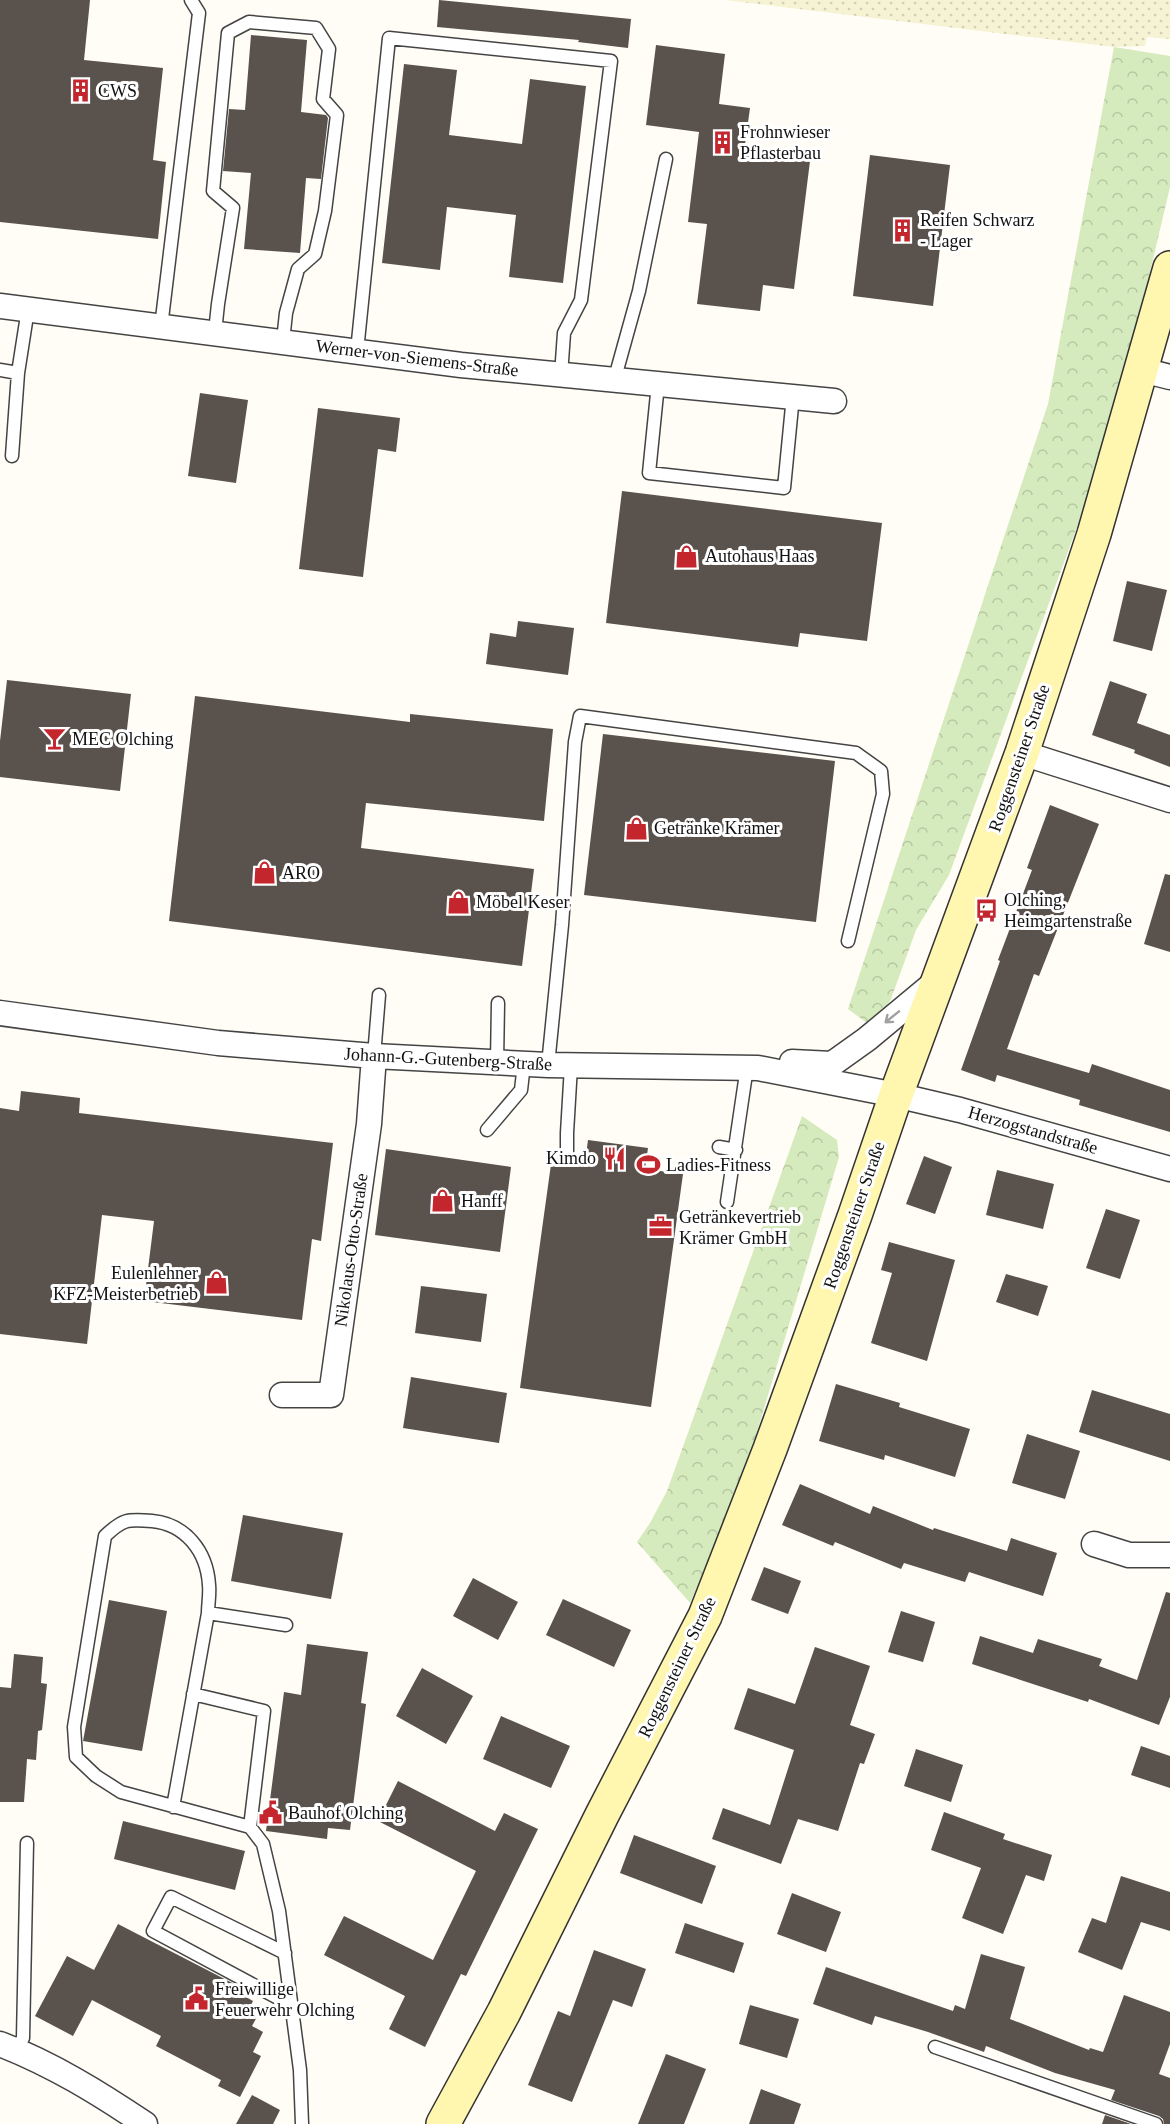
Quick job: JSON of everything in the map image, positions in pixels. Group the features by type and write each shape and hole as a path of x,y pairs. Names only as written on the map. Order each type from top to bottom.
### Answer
{"main road":[{"name":"Roggensteiner Straße","path":"443,2124 504,2012 705,1616 770,1449 855,1215 896,1095 1022,753 1094,534 1156,373 1170,268"}],"street":[{"name":"Werner-von-Siemens-Straße","path":"0,306 461,365 834,400"},
{"path":"1022,753 1170,800"},
{"path":"752,1068 787,1062 832,1064 867,1039 938,980"},
{"name":"Johann-G.-Gutenberg-Straße","path":"0,1013 218,1043 374,1056 548,1065 752,1068 896,1095"},
{"name":"Nikolaus-Otto-Straße","path":"282,1395 331,1395 369,1124 374,1056"},
{"name":"Herzogstandstraße","path":"896,1095 1020,1126 1170,1169"},
{"path":"1094,1544 1129,1555 1170,1556"},
{"path":"8,2047 98,2092 145,2124"}],"lane":[{"path":"161,327 199,13 191,0"},
{"path":"215,332 233,208 213,191 228,33 249,22 316,28 329,50 323,99 337,115 325,211 315,254 298,269 286,313 283,341"},
{"path":"357,351 388,38 610,61 580,300 564,333 561,375"},
{"path":"614,381 639,291 666,159"},
{"path":"12,456 18,373 28,309"},
{"path":"0,370 18,373"},
{"path":"658,384 650,473 784,488 793,396"},
{"path":"567,1159 567,1133 548,1065 562,925 575,742 580,716 855,753 881,771 883,794 848,941"},
{"path":"374,1056 379,996"},
{"path":"497,1062 498,1003"},
{"path":"487,1130 521,1090 548,1065"},
{"path":"727,1202 752,1068"},
{"path":"719,1147 736,1150"},
{"path":"173,1806 207,1613 210,1584 196,1544 181,1529 161,1522 138,1520 119,1523 105,1536 74,1727 76,1757 96,1776 121,1792 250,1827 263,1844 279,1911 285,1953 300,2070 302,2124"},
{"path":"207,1613 286,1625"},
{"path":"193,1694 264,1711 250,1827"},
{"path":"8,2047 23,2038 27,1843"},
{"path":"285,1953 171,1897 153,1931 291,2005"},
{"path":"935,2047 1156,2124"}],"shaded area":[{"path":"725,0 1170,0 1170,39 1147,37 1145,46 1114,47"}],"green space":[{"path":"1114,47 1170,56 1170,187 1123,387 1077,527 949,875 916,930 891,999 876,1022 867,1023 848,1009 1048,404"},
{"path":"802,1116 837,1140 839,1157 743,1479 690,1603 637,1542 667,1491"}],"building":[{"path":"0,0 90,0 84,60 163,68 153,160 166,162 158,239 0,222"},
{"path":"439,0 631,19 628,48 578,42 579,40 437,27"},
{"path":"251,35 307,40 301,112 326,115 328,118 321,179 306,178 300,253 244,249 251,173 223,171 229,109 245,110"},
{"path":"656,45 725,54 719,104 750,108 744,152 810,161 794,289 763,285 760,311 697,304 707,224 688,222 699,132 646,125"},
{"path":"404,64 457,70 449,135 522,144 530,79 586,86 563,283 509,277 516,215 447,207 440,270 382,263"},
{"name":"Reifen Schwarz - Lager","path":"870,155 950,165 933,306 853,296"},
{"path":"200,393 248,400 236,483 188,476"},
{"path":"318,408 400,418 396,452 378,449 363,577 299,569"},
{"path":"622,491 882,523 867,641 800,633 798,647 606,623"},
{"path":"1127,581 1167,590 1152,651 1113,641"},
{"path":"518,621 574,628 568,675 486,664 490,633 516,637"},
{"path":"7,680 131,694 120,791 0,777 0,741"},
{"path":"1110,681 1147,694 1137,723 1170,735 1170,767 1134,753 1135,750 1092,735"},
{"path":"195,696 410,722 410,714 553,729 544,821 366,803 361,848 534,869 522,966 169,921"},
{"path":"603,734 835,761 816,922 584,895"},
{"path":"1050,805 1099,824 1039,976 1034,974 1007,1049 1089,1073 1092,1064 1170,1090 1170,1132 1079,1105 1080,1100 997,1075 995,1082 961,1070 1000,961 998,960 1032,870 1027,868"},
{"path":"1165,874 1170,875 1170,952 1144,944"},
{"path":"21,1091 80,1098 79,1113 333,1143 321,1241 312,1239 302,1320 144,1301 154,1221 102,1215 87,1344 0,1334 0,1108 19,1111"},
{"path":"588,1140 648,1148 645,1169 683,1174 651,1407 520,1388 552,1157 559,1158 560,1164 566,1167 572,1166 575,1160 585,1162"},
{"name":"Hanff","path":"386,1149 511,1167 500,1252 375,1235"},
{"path":"924,1156 952,1167 935,1214 906,1204"},
{"path":"997,1170 1054,1184 1043,1229 986,1215"},
{"path":"1106,1209 1140,1220 1120,1279 1086,1268"},
{"path":"889,1242 955,1260 927,1361 871,1343 892,1273 881,1270"},
{"path":"1006,1274 1048,1286 1038,1316 996,1302"},
{"path":"421,1286 487,1294 481,1342 415,1333"},
{"path":"411,1377 507,1393 499,1443 403,1428"},
{"path":"836,1384 900,1403 899,1407 970,1429 955,1477 885,1455 884,1460 819,1441"},
{"path":"1092,1390 1170,1414 1170,1461 1079,1432"},
{"path":"1027,1434 1080,1451 1065,1499 1012,1483"},
{"path":"800,1484 870,1514 873,1506 933,1530 934,1528 1007,1551 1011,1538 1057,1553 1043,1596 969,1572 965,1582 904,1563 901,1569 835,1542 833,1546 782,1525"},
{"path":"243,1515 343,1533 331,1599 231,1581"},
{"path":"764,1567 801,1581 788,1614 751,1600"},
{"path":"473,1578 518,1602 498,1640 453,1616"},
{"path":"1166,1592 1170,1593 1170,1697 1159,1725 1089,1699 1088,1702 972,1664 980,1636 1033,1653 1038,1639 1102,1659 1099,1666 1137,1680"},
{"path":"563,1599 631,1630 614,1667 546,1635"},
{"path":"109,1600 167,1611 142,1751 83,1741"},
{"path":"901,1611 935,1622 923,1662 888,1652"},
{"path":"307,1644 368,1652 361,1703 366,1704 350,1830 328,1828 327,1839 266,1831 284,1692 301,1695"},
{"path":"815,1647 870,1666 850,1725 875,1734 864,1764 860,1763 838,1831 798,1819 781,1864 712,1839 723,1808 770,1825 794,1750 734,1729 748,1688 795,1704"},
{"path":"14,1654 43,1657 41,1683 47,1684 42,1730 38,1731 36,1760 27,1759 24,1802 0,1802 0,1687 11,1688"},
{"path":"422,1668 473,1696 446,1744 396,1716"},
{"path":"501,1716 570,1746 551,1788 483,1759"},
{"path":"1141,1746 1170,1756 1170,1788 1131,1775"},
{"path":"916,1749 963,1765 951,1802 904,1786"},
{"path":"398,1781 495,1831 504,1813 538,1829 466,1976 461,1974 425,2047 389,2029 405,1996 324,1955 344,1916 433,1960 476,1871 378,1821"},
{"path":"944,1812 1005,1834 1003,1839 1052,1855 1044,1881 1026,1875 1003,1934 962,1918 981,1868 931,1850"},
{"path":"123,1821 245,1851 235,1890 114,1859"},
{"path":"634,1835 716,1866 702,1904 620,1873"},
{"path":"1121,1876 1170,1892 1170,1931 1141,1922 1122,1970 1078,1952 1092,1918 1106,1923"},
{"path":"792,1893 841,1912 826,1952 777,1934"},
{"path":"685,1923 744,1943 734,1973 675,1953"},
{"path":"118,1924 242,1988 239,1993 253,2001 248,2011 258,2015 252,2026 263,2032 253,2052 261,2056 240,2097 218,2086 221,2080 156,2046 161,2036 92,2000 73,2036 35,2016 67,1956 94,1970"},
{"path":"594,1950 646,1969 632,2007 613,2000 572,2102 528,2085 558,2011 570,2016"},
{"path":"981,1954 1025,1967 1010,2019 1089,2050 1090,2048 1103,2052 1124,1995 1170,2012 1170,2044 1159,2074 1170,2078 1170,2124 1164,2124 1163,2119 1159,2116 1111,2100 1115,2090 1055,2073 986,2046 984,2052 875,2016 872,2025 813,2004 826,1967 953,2011 955,2005 965,2009"},
{"path":"750,2005 799,2019 787,2058 739,2044"},
{"path":"666,2054 706,2069 684,2124 638,2124"},
{"path":"761,2089 801,2104 794,2124 749,2124"},
{"path":"252,2095 280,2110 273,2124 236,2124"},
{"path":"1105,2115 1131,2124 1102,2124"}],"place":[{"name":"CWS","path":"80,91"},
{"name":"Frohnwieser Pflasterbau","path":"722,142"},
{"name":"Reifen Schwarz - Lager","path":"902,230"},
{"name":"Autohaus Haas","path":"687,556"},
{"name":"MEC Olching","path":"54,739"},
{"name":"Getränke Krämer","path":"636,828"},
{"name":"ARO","path":"264,873"},
{"name":"Möbel Keser","path":"458,902"},
{"name":"Olching, Heimgartenstraße","path":"986,910"},
{"name":"Kimdo","path":"614,1158"},
{"name":"Ladies-Fitness","path":"648,1165"},
{"name":"Hanff","path":"443,1201"},
{"name":"Getränkevertrieb Krämer GmbH","path":"661,1227"},
{"name":"Eulenlehner KFZ-Meisterbetrieb","path":"216,1283"},
{"name":"Bauhof Olching","path":"270,1813"},
{"name":"Freiwillige Feuerwehr Olching","path":"197,1999"}]}
